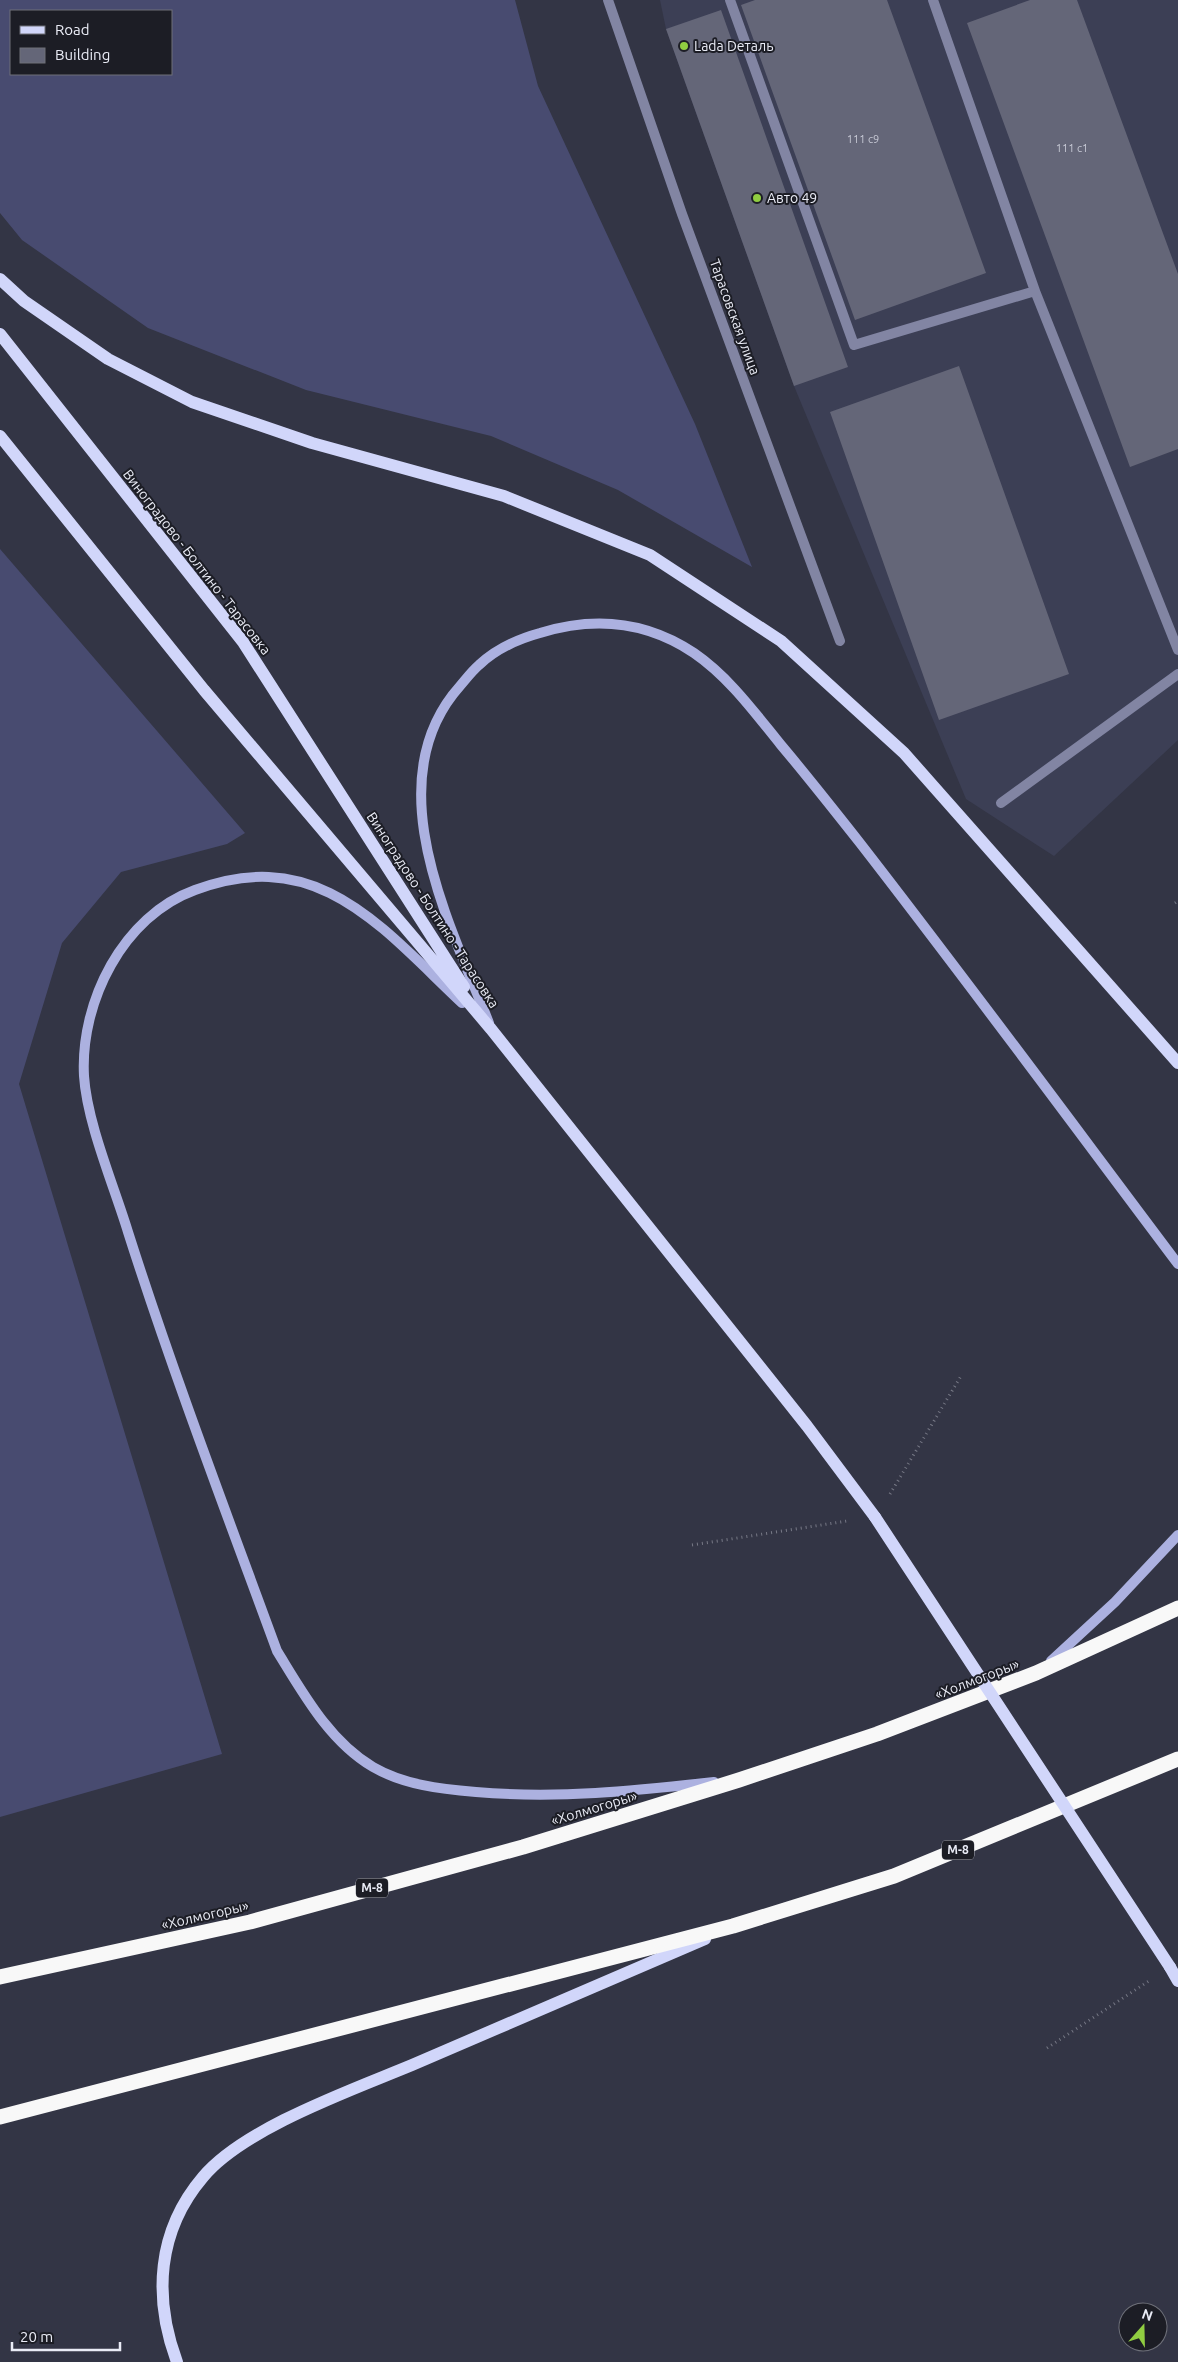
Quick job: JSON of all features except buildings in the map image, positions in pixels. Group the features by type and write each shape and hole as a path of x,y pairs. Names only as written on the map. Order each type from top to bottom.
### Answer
{"highway":[{"name":"«Холмогоры»","path":"0,1977 260,1920 523,1847 739,1780 877,1734 1036,1673 1178,1608"},
{"name":"М-8","path":"0,2117 733,1926 894,1876 1178,1759"}],"main road":[{"path":"0,279 24,301 108,360 192,402 312,443 504,496 650,555 782,641 904,753 1178,1063"},
{"name":"Виноградово - Болтино - Тарасовка","path":"0,334 243,642 491,1029"},
{"name":"Виноградово - Болтино - Тарасовка","path":"0,436 204,690 491,1029"},
{"path":"491,1029 807,1426 876,1517 1178,1981"},
{"path":"177,2362 165,2319 162,2288 164,2251 180,2209 203,2177 229,2151 270,2128 332,2099 733,1926"}],"street":[{"name":"Тарасовская улица","path":"608,0 682,214 840,642"},
{"path":"730,0 854,344 1035,291"},
{"path":"933,0 1035,291 1178,650"},
{"path":"491,1029 436,887 426,843 421,802 422,766 431,732 451,695 479,664 516,640 567,624 612,622 654,632 694,653 728,682 767,727 945,953 1178,1264"},
{"path":"1001,803 1178,674"},
{"path":"491,1029 371,918 342,897 300,881 264,875 229,878 192,891 163,907 136,931 116,955 103,980 92,1011 86,1044 84,1076 89,1109 144,1282 277,1651 310,1706 342,1743 373,1767 414,1784 460,1791 536,1796 595,1794 739,1780"},
{"path":"1036,1673 1069,1646 1178,1535"}],"path":[{"path":"692,1545 876,1517 961,1376"},
{"path":"1047,2048 1170,1967"}],"shaded area":[{"path":"0,0 515,0 538,86 695,424 752,567 618,490 491,436 306,390 148,328 22,240 0,213"},
{"path":"660,0 1178,0 1178,740 1054,856 966,799 794,386 666,29"},
{"path":"0,549 245,833 227,844 121,872 62,943 19,1084 222,1754 0,1817"}],"place":[{"name":"Lada Dеталь","path":"684,46"},
{"name":"Авто 49","path":"757,198"}]}
